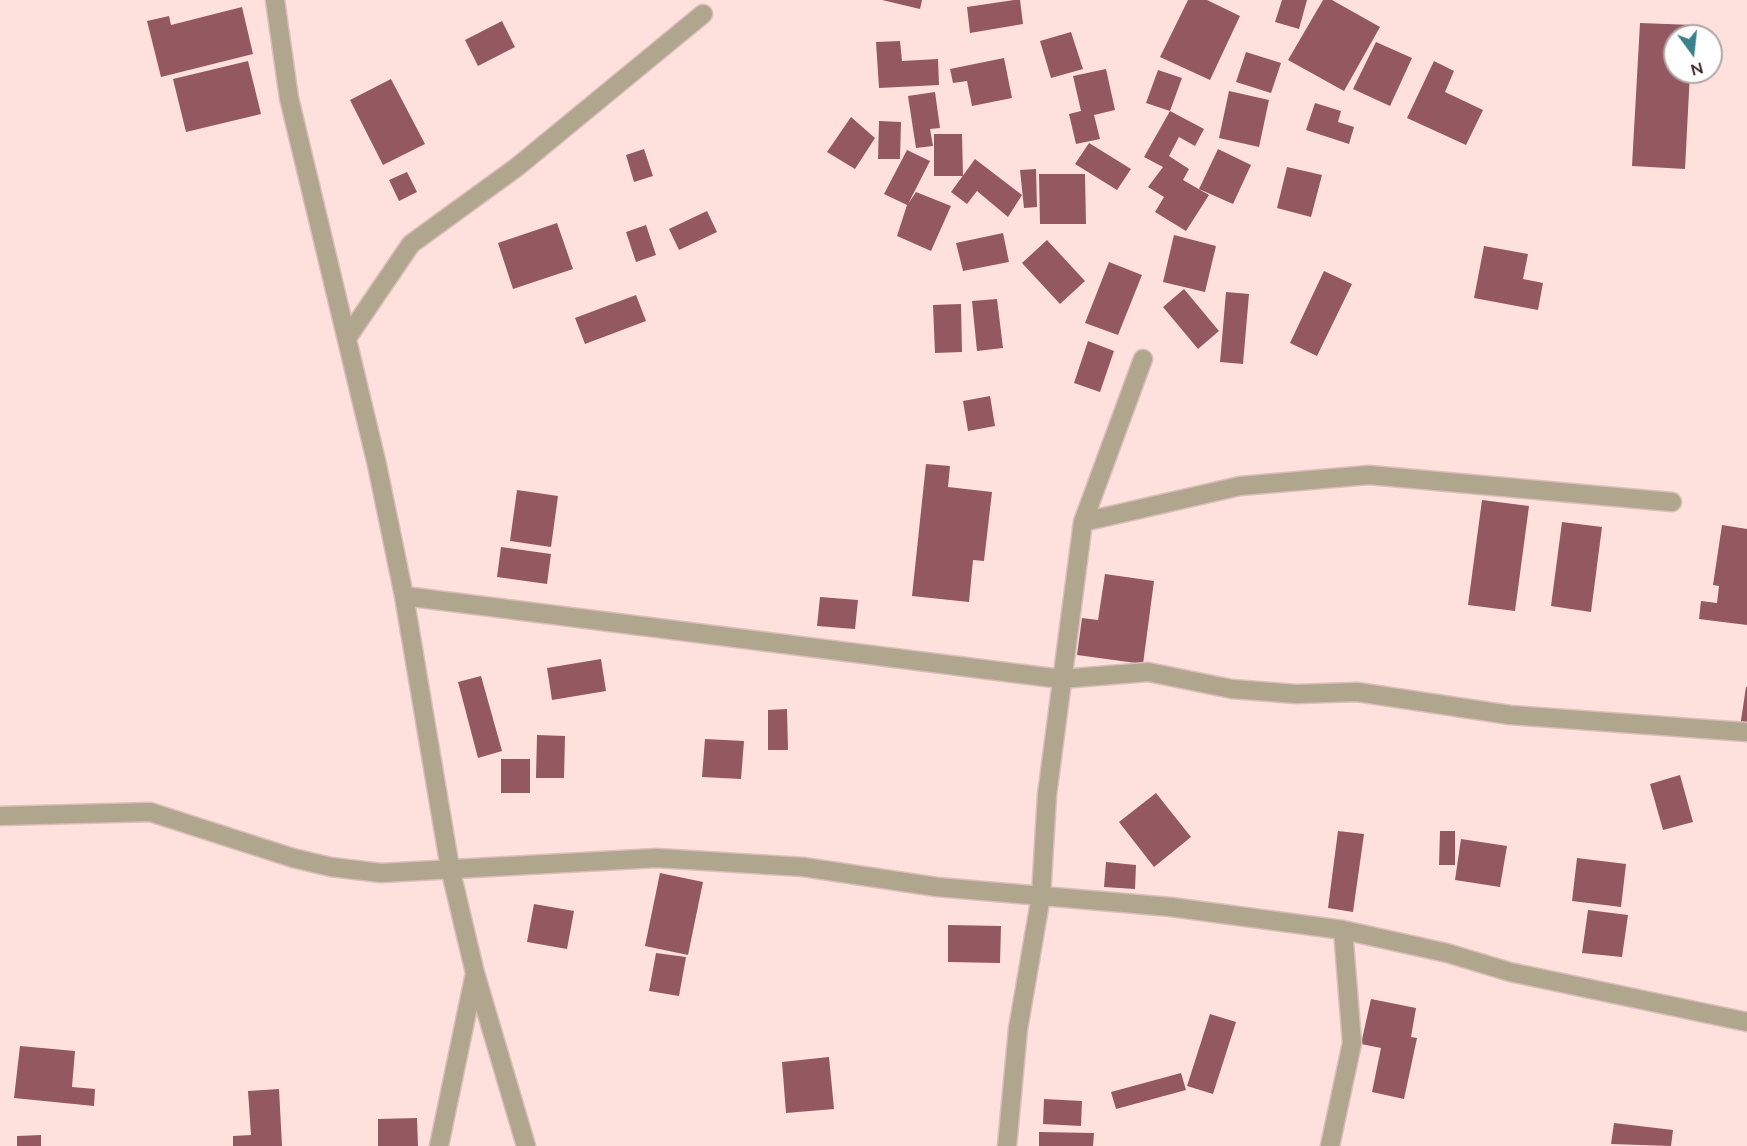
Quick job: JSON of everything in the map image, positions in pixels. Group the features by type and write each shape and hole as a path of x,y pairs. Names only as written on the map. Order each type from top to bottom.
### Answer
{"street":[{"path":"274,0 290,98 347,338 404,596 450,868 475,973 526,1146"},
{"path":"347,338 411,244 517,167 703,14"},
{"path":"1007,1146 1018,1029 1041,896 1047,795 1083,522 1143,359"},
{"path":"1083,522 1240,486 1369,475 1672,502"},
{"path":"404,596 1061,679 1148,672 1232,688 1296,694 1357,692 1510,716 1747,732"},
{"path":"0,816 150,812 331,867 381,873 657,858 803,867 937,887 1171,907 1343,930 1447,953 1510,972 1747,1022"},
{"path":"1330,1146 1352,1044 1343,930"},
{"path":"439,1146 475,973"}],"building":[{"path":"882,0 922,0 920,9"},
{"path":"1020,0 1023,24 970,33 967,7"},
{"path":"1188,0 1207,0 1240,16 1210,80 1160,57"},
{"path":"1282,0 1307,0 1299,29 1275,22"},
{"path":"1323,0 1332,0 1380,27 1344,91 1288,60"},
{"path":"242,7 253,54 161,77 147,21 169,16 171,25"},
{"path":"502,21 515,47 478,66 465,40"},
{"path":"1640,23 1666,24 1663,24 1663,84 1689,84 1685,169 1632,166"},
{"path":"1071,32 1083,69 1051,78 1040,41"},
{"path":"900,41 902,61 938,59 939,85 879,88 876,42"},
{"path":"1376,42 1412,58 1390,106 1353,89"},
{"path":"1246,52 1281,63 1271,93 1236,82"},
{"path":"1004,58 1012,98 972,106 967,81 953,83 950,69"},
{"path":"248,61 261,114 186,132 173,79"},
{"path":"1434,61 1454,71 1445,92 1483,110 1466,145 1407,118"},
{"path":"1106,69 1115,110 1094,115 1100,139 1076,144 1069,114 1081,111 1073,76"},
{"path":"1158,70 1182,78 1170,111 1146,103"},
{"path":"391,79 425,144 383,165 350,100"},
{"path":"1229,91 1269,100 1259,147 1219,138"},
{"path":"935,92 940,128 930,129 933,146 916,148 908,96"},
{"path":"1315,103 1341,111 1338,122 1354,127 1349,144 1306,130"},
{"path":"1170,111 1204,129 1195,146 1179,137 1169,156 1189,169 1183,180 1209,195 1186,231 1155,212 1164,197 1148,187 1163,167 1144,157"},
{"path":"851,117 875,138 855,169 827,152"},
{"path":"879,121 901,122 900,159 878,159"},
{"path":"934,134 962,134 963,176 934,176"},
{"path":"1089,143 1131,169 1117,190 1075,164"},
{"path":"644,149 653,176 634,182 626,155"},
{"path":"1218,149 1251,165 1233,204 1199,189"},
{"path":"907,150 930,161 908,204 916,192 951,206 931,251 897,236 907,205 884,194"},
{"path":"975,159 1022,195 1008,217 977,191 967,204 951,192"},
{"path":"1287,167 1322,175 1311,217 1277,208"},
{"path":"1036,169 1037,207 1024,208 1020,170"},
{"path":"407,172 417,192 399,201 389,180"},
{"path":"1039,174 1085,174 1086,224 1040,224"},
{"path":"707,211 717,232 679,250 669,229"},
{"path":"557,223 573,269 513,289 498,243"},
{"path":"646,225 656,255 636,262 626,232"},
{"path":"1003,233 1009,262 963,271 956,243"},
{"path":"1174,235 1216,246 1205,292 1163,282"},
{"path":"1047,240 1085,281 1060,304 1022,263"},
{"path":"1484,246 1528,254 1523,279 1543,283 1538,310 1474,298"},
{"path":"1109,262 1142,275 1118,335 1085,323"},
{"path":"1324,271 1352,284 1317,356 1290,343"},
{"path":"1184,289 1219,331 1198,349 1163,307"},
{"path":"1226,292 1249,294 1243,364 1220,362"},
{"path":"636,295 646,321 585,344 575,318"},
{"path":"997,299 1003,348 977,351 972,301"},
{"path":"961,304 962,352 935,353 933,305"},
{"path":"1088,341 1114,351 1100,392 1074,383"},
{"path":"990,396 995,426 968,431 963,401"},
{"path":"926,464 950,466 948,487 992,492 984,561 973,560 969,602 912,596"},
{"path":"517,490 558,496 551,547 510,541"},
{"path":"1482,500 1529,506 1515,611 1468,605"},
{"path":"1562,522 1602,527 1591,612 1551,606"},
{"path":"1722,525 1747,529 1747,625 1699,619 1701,601 1717,603 1719,586 1713,585"},
{"path":"501,547 551,554 547,584 497,577"},
{"path":"1105,574 1154,581 1143,664 1077,655 1082,618 1098,620"},
{"path":"820,597 858,600 855,629 817,626"},
{"path":"601,659 606,691 552,700 547,668"},
{"path":"481,676 502,751 478,758 458,682"},
{"path":"1747,687 1747,728 1740,727"},
{"path":"787,709 788,750 768,750 768,710"},
{"path":"537,735 565,736 564,778 536,778"},
{"path":"705,739 744,741 741,779 702,777"},
{"path":"501,759 530,759 530,793 501,793"},
{"path":"1680,775 1693,822 1663,830 1650,784"},
{"path":"1156,793 1191,837 1154,867 1119,822"},
{"path":"1338,831 1364,834 1353,912 1328,908"},
{"path":"1440,831 1455,831 1455,865 1439,865"},
{"path":"1461,839 1507,846 1500,887 1455,880"},
{"path":"1577,858 1626,864 1621,907 1572,901"},
{"path":"1106,862 1136,865 1135,889 1104,887"},
{"path":"660,873 703,882 688,955 645,946"},
{"path":"534,904 574,911 567,949 527,942"},
{"path":"1588,910 1628,915 1622,957 1582,953"},
{"path":"948,925 1001,926 1000,963 948,962"},
{"path":"656,953 686,957 679,996 649,991"},
{"path":"1371,999 1416,1008 1411,1037 1417,1038 1404,1099 1372,1092 1381,1048 1361,1044"},
{"path":"1210,1014 1236,1022 1213,1094 1187,1086"},
{"path":"20,1046 75,1051 72,1087 95,1089 94,1106 14,1098"},
{"path":"829,1057 834,1109 786,1113 782,1062"},
{"path":"1181,1073 1186,1090 1116,1109 1111,1092"},
{"path":"279,1089 282,1146 233,1146 233,1136 251,1135 248,1091"},
{"path":"1044,1099 1082,1101 1081,1126 1043,1124"},
{"path":"417,1118 418,1146 378,1146 378,1119"},
{"path":"1614,1123 1673,1130 1671,1146 1611,1144"},
{"path":"1039,1132 1094,1133 1093,1146 1039,1146"},
{"path":"41,1135 41,1146 17,1146 17,1136"}]}
